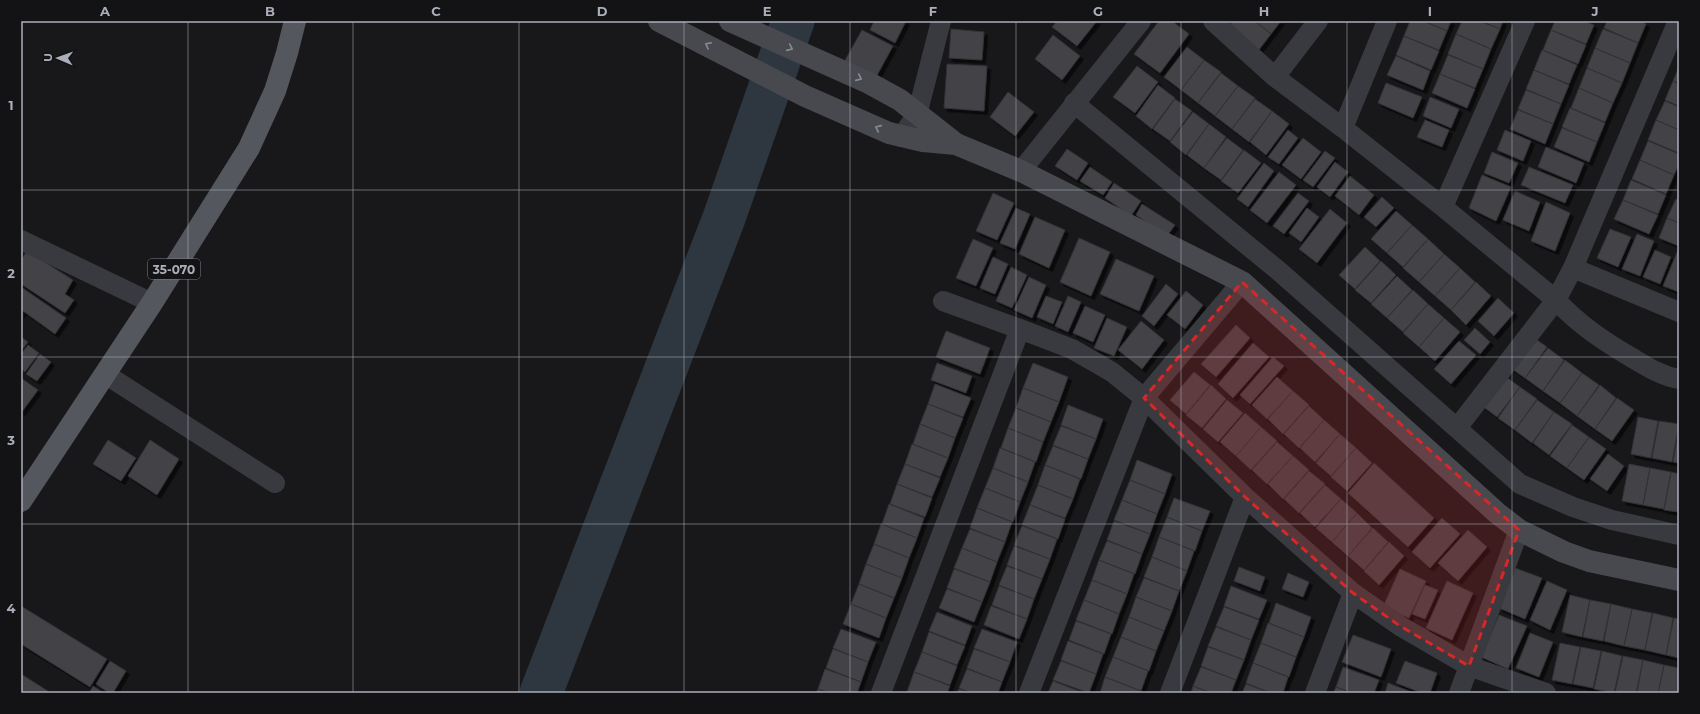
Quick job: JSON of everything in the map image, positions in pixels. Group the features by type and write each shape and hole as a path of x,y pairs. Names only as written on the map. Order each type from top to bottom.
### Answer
{"main road":[{"name":"35-070","path":"21,501 152,304 249,148 275,91 295,21"}],"street":[{"path":"659,21 805,96 889,133 923,141 956,144"},
{"path":"730,21 870,83 900,100 917,115 956,144 1021,171 1242,282 1497,513 1519,530 1564,552 1589,561 1679,580"},
{"path":"901,137 917,115 941,21"},
{"path":"1021,171 1069,109 1141,21"},
{"path":"1213,21 1275,77 1443,207 1556,300 1572,317 1604,342 1656,372 1679,379"},
{"path":"1275,77 1318,21"},
{"path":"1342,128 1387,21"},
{"path":"1443,207 1525,21"},
{"path":"1458,428 1556,300 1573,268 1678,21"},
{"path":"1069,109 1280,272 1520,484 1573,507 1612,520 1679,535"},
{"path":"21,240 152,304"},
{"path":"1573,268 1679,312"},
{"path":"1028,693 1144,398 1242,282"},
{"path":"943,301 1072,349 1112,372 1144,398 1245,496 1353,593 1400,626 1469,666 1546,693"},
{"path":"881,693 1020,329"},
{"path":"105,374 275,483"},
{"path":"1170,693 1245,496"},
{"path":"1458,693 1519,530"},
{"path":"1315,693 1353,593"}],"highlighted area":[{"path":"1242,282 1519,530 1469,666 1400,626 1353,593 1245,497 1144,398"}],"building":[{"path":"874,21 906,21 895,43 870,30"},
{"path":"1057,21 1097,21 1077,46 1052,27"},
{"path":"1159,21 1172,21 1189,34 1160,73 1134,54"},
{"path":"1233,21 1255,21 1271,34 1258,51 1228,27"},
{"path":"1255,21 1281,21 1271,34"},
{"path":"1410,21 1423,21 1447,31 1439,50 1404,36"},
{"path":"1424,21 1451,21 1447,31"},
{"path":"1462,21 1479,21 1500,29 1491,49 1456,34"},
{"path":"1481,21 1503,21 1500,29"},
{"path":"1555,21 1584,21 1594,25 1586,44 1551,30"},
{"path":"1607,21 1641,21 1646,24 1638,43 1604,28"},
{"path":"951,29 984,32 982,60 949,58"},
{"path":"1603,29 1638,43 1630,63 1595,48"},
{"path":"862,30 893,46 875,79 844,62"},
{"path":"1551,30 1586,45 1578,64 1543,50"},
{"path":"1456,34 1491,49 1483,69 1448,54"},
{"path":"1053,35 1080,56 1062,80 1035,59"},
{"path":"1404,36 1439,51 1431,70 1396,55"},
{"path":"1187,47 1204,60 1181,90 1164,77"},
{"path":"1595,48 1630,63 1622,83 1587,68"},
{"path":"1542,50 1577,65 1569,84 1534,70"},
{"path":"1448,55 1483,69 1475,88 1440,74"},
{"path":"1396,56 1430,71 1423,90 1387,75"},
{"path":"1204,60 1221,72 1198,103 1181,90"},
{"path":"947,64 987,66 984,111 944,108"},
{"path":"1137,66 1158,82 1135,113 1113,97"},
{"path":"1679,67 1679,83 1673,81"},
{"path":"1587,68 1622,83 1613,103 1579,88"},
{"path":"1534,70 1569,85 1561,104 1526,89"},
{"path":"1221,73 1238,86 1215,116 1198,103"},
{"path":"1440,74 1475,89 1467,108 1432,93"},
{"path":"1673,81 1679,84 1679,106 1665,100"},
{"path":"1386,83 1422,97 1413,118 1378,103"},
{"path":"1158,85 1175,98 1152,129 1136,116"},
{"path":"1238,86 1255,98 1232,129 1215,116"},
{"path":"1579,88 1613,103 1605,122 1571,108"},
{"path":"1526,90 1561,104 1553,124 1518,109"},
{"path":"1008,92 1034,112 1015,136 990,117"},
{"path":"1430,97 1459,109 1451,128 1423,116"},
{"path":"1175,99 1192,111 1170,141 1153,129"},
{"path":"1255,99 1272,111 1249,142 1232,129"},
{"path":"1665,101 1679,107 1679,130 1656,120"},
{"path":"1570,108 1605,123 1597,142 1562,127"},
{"path":"1518,110 1553,124 1545,144 1510,129"},
{"path":"1272,111 1289,124 1266,155 1250,142"},
{"path":"1193,112 1209,124 1186,155 1170,142"},
{"path":"1425,120 1449,130 1442,147 1417,137"},
{"path":"1656,120 1679,130 1679,153 1648,140"},
{"path":"1209,124 1226,137 1204,168 1187,155"},
{"path":"1562,128 1597,142 1589,162 1554,147"},
{"path":"1288,130 1298,138 1279,164 1268,157"},
{"path":"1505,130 1531,141 1523,161 1497,150"},
{"path":"1227,138 1243,150 1221,180 1204,168"},
{"path":"1303,138 1321,152 1301,179 1282,165"},
{"path":"1648,141 1679,154 1679,164 1674,175 1640,160"},
{"path":"1546,147 1584,163 1576,183 1538,167"},
{"path":"1067,149 1088,163 1077,180 1055,166"},
{"path":"1244,150 1261,163 1238,193 1221,181"},
{"path":"1325,151 1335,158 1313,187 1303,180"},
{"path":"1492,152 1518,163 1509,183 1484,173"},
{"path":"1640,160 1674,175 1666,194 1632,179"},
{"path":"1335,162 1348,172 1330,197 1317,187"},
{"path":"1264,163 1274,171 1248,207 1237,199"},
{"path":"1090,167 1112,182 1103,195 1080,181"},
{"path":"1529,167 1573,185 1565,203 1521,185"},
{"path":"1279,172 1296,185 1267,223 1250,210"},
{"path":"1482,175 1511,187 1496,221 1469,208"},
{"path":"1350,176 1374,195 1359,215 1335,196"},
{"path":"1631,180 1666,195 1658,214 1623,200"},
{"path":"1114,183 1141,201 1131,216 1105,198"},
{"path":"1515,191 1540,202 1529,231 1503,220"},
{"path":"993,193 1014,203 997,240 976,231"},
{"path":"1298,193 1309,201 1284,234 1273,226"},
{"path":"1382,197 1394,208 1376,227 1364,217"},
{"path":"1676,199 1679,200 1679,223 1667,218"},
{"path":"1623,200 1658,215 1649,234 1614,219"},
{"path":"1546,202 1570,213 1555,251 1531,241"},
{"path":"1142,204 1175,225 1167,236 1136,215"},
{"path":"1016,208 1030,214 1015,249 1000,243"},
{"path":"1307,208 1319,217 1301,242 1289,233"},
{"path":"1330,209 1347,223 1317,263 1299,249"},
{"path":"1396,211 1412,225 1387,253 1371,239"},
{"path":"1035,217 1065,230 1049,268 1019,254"},
{"path":"1667,218 1679,223 1679,246 1659,238"},
{"path":"1412,225 1428,239 1403,267 1387,253"},
{"path":"1610,229 1631,237 1618,267 1597,258"},
{"path":"1637,234 1654,241 1640,276 1622,269"},
{"path":"1079,238 1110,252 1091,296 1060,282"},
{"path":"973,239 993,248 976,286 956,278"},
{"path":"1428,239 1444,254 1419,282 1403,268"},
{"path":"1365,247 1380,261 1355,289 1339,275"},
{"path":"1655,250 1671,257 1660,284 1643,277"},
{"path":"1679,250 1679,292 1663,286"},
{"path":"27,251 73,280 65,294 74,300 65,313 21,284 21,260"},
{"path":"1444,254 1460,268 1435,296 1419,282"},
{"path":"993,257 1008,264 995,294 980,288"},
{"path":"1116,259 1154,276 1139,311 1100,294"},
{"path":"1381,261 1396,275 1371,303 1355,290"},
{"path":"1011,267 1027,275 1012,308 996,301"},
{"path":"1460,268 1475,282 1451,310 1435,296"},
{"path":"1397,276 1412,290 1387,318 1371,304"},
{"path":"1029,277 1046,285 1032,318 1014,310"},
{"path":"1476,282 1491,296 1466,325 1451,310"},
{"path":"1166,284 1178,294 1154,326 1142,316"},
{"path":"21,287 66,318 55,334 23,311 21,315"},
{"path":"1413,290 1428,304 1403,332 1387,318"},
{"path":"1186,291 1203,305 1185,329 1167,315"},
{"path":"1046,296 1062,302 1053,324 1037,317"},
{"path":"1068,296 1081,302 1068,332 1055,326"},
{"path":"1498,298 1514,313 1494,336 1478,321"},
{"path":"1428,304 1444,318 1419,347 1403,333"},
{"path":"1085,306 1105,315 1093,342 1073,333"},
{"path":"1107,318 1127,327 1114,356 1094,348"},
{"path":"1444,318 1460,332 1435,361 1419,347"},
{"path":"1141,321 1164,340 1142,369 1118,350"},
{"path":"1236,325 1250,338 1216,377 1201,364"},
{"path":"1475,328 1490,342 1480,354 1464,340"},
{"path":"946,331 990,348 980,374 936,357"},
{"path":"1530,335 1547,347 1525,378 1508,366"},
{"path":"21,337 28,342 21,351"},
{"path":"1459,341 1476,355 1451,384 1434,369"},
{"path":"1253,343 1269,357 1233,398 1218,384"},
{"path":"28,345 39,353 25,372 21,369 21,354"},
{"path":"1548,348 1564,360 1543,391 1525,378"},
{"path":"40,354 51,362 37,381 26,374"},
{"path":"1273,357 1284,366 1250,404 1240,395"},
{"path":"1565,360 1582,373 1560,403 1543,391"},
{"path":"937,363 972,376 966,393 931,380"},
{"path":"1033,363 1068,377 1059,402 1023,388"},
{"path":"1194,372 1210,385 1186,414 1170,400"},
{"path":"1582,373 1599,385 1577,416 1560,403"},
{"path":"1502,374 1520,387 1497,417 1481,405"},
{"path":"1277,377 1293,391 1267,419 1252,405"},
{"path":"21,378 38,390 21,413"},
{"path":"935,384 971,398 963,417 928,404"},
{"path":"1211,385 1226,399 1202,428 1186,415"},
{"path":"1600,385 1616,398 1595,429 1577,416"},
{"path":"1520,387 1537,399 1515,430 1498,418"},
{"path":"1023,388 1059,402 1051,422 1016,408"},
{"path":"1293,391 1309,405 1283,434 1268,419"},
{"path":"1617,398 1634,410 1612,441 1595,429"},
{"path":"1227,400 1243,413 1218,442 1203,429"},
{"path":"1537,400 1554,412 1532,443 1515,430"},
{"path":"928,404 963,418 955,438 920,424"},
{"path":"1068,405 1103,419 1096,439 1061,425"},
{"path":"1309,406 1324,420 1299,448 1284,434"},
{"path":"1016,408 1051,422 1043,442 1008,428"},
{"path":"1554,412 1572,424 1549,455 1533,443"},
{"path":"1245,413 1261,427 1236,456 1220,442"},
{"path":"1638,417 1658,421 1651,458 1631,454"},
{"path":"1324,420 1340,434 1315,462 1300,448"},
{"path":"1659,421 1679,424 1672,462 1652,458"},
{"path":"920,424 955,438 948,458 913,444"},
{"path":"1572,425 1589,437 1567,468 1550,456"},
{"path":"1061,426 1096,439 1088,459 1053,445"},
{"path":"1261,427 1277,441 1251,470 1236,456"},
{"path":"1008,428 1043,442 1036,462 1001,448"},
{"path":"1679,429 1679,463 1673,462"},
{"path":"1340,434 1356,448 1331,476 1316,463"},
{"path":"1589,437 1606,449 1584,480 1567,468"},
{"path":"108,440 136,458 121,481 93,464"},
{"path":"150,440 179,459 157,495 128,476"},
{"path":"1277,442 1293,456 1267,484 1252,470"},
{"path":"912,444 948,458 940,477 905,464"},
{"path":"1053,446 1088,459 1081,479 1045,465"},
{"path":"1000,448 1035,462 1028,482 993,468"},
{"path":"1356,448 1372,463 1347,491 1331,477"},
{"path":"1608,454 1624,466 1607,491 1590,479"},
{"path":"1293,456 1309,470 1283,499 1268,484"},
{"path":"1137,460 1172,474 1165,494 1130,480"},
{"path":"1374,463 1434,518 1408,547 1348,493"},
{"path":"905,464 940,478 932,497 897,484"},
{"path":"1629,464 1650,468 1643,505 1622,501"},
{"path":"1045,465 1080,479 1073,499 1038,485"},
{"path":"993,468 1028,482 1020,502 985,488"},
{"path":"1650,468 1671,472 1664,509 1643,505"},
{"path":"1309,471 1325,484 1299,513 1284,499"},
{"path":"1671,472 1679,474 1679,512 1664,510"},
{"path":"1130,480 1165,494 1157,514 1122,500"},
{"path":"897,484 932,498 925,517 890,504"},
{"path":"1038,485 1073,499 1065,518 1030,505"},
{"path":"1325,485 1341,499 1315,527 1300,513"},
{"path":"985,488 1020,502 1013,522 977,508"},
{"path":"1174,498 1210,511 1202,531 1167,517"},
{"path":"1341,499 1357,513 1332,542 1316,528"},
{"path":"1122,500 1157,514 1150,534 1114,520"},
{"path":"889,504 924,518 917,538 882,524"},
{"path":"1030,505 1065,519 1058,539 1022,525"},
{"path":"977,508 1012,522 1005,542 970,528"},
{"path":"1357,513 1372,528 1348,556 1332,542"},
{"path":"1167,517 1202,531 1195,551 1159,537"},
{"path":"1442,518 1460,534 1430,568 1412,552"},
{"path":"1114,521 1150,534 1142,554 1107,540"},
{"path":"881,524 917,538 909,558 874,544"},
{"path":"1022,526 1057,539 1050,559 1014,545"},
{"path":"1373,528 1388,542 1364,570 1348,556"},
{"path":"970,529 1005,542 997,562 962,548"},
{"path":"1468,530 1487,547 1458,581 1438,563"},
{"path":"1159,537 1194,551 1187,571 1152,557"},
{"path":"1107,541 1142,554 1135,574 1099,560"},
{"path":"1389,542 1404,556 1379,585 1364,571"},
{"path":"874,544 909,558 902,578 866,564"},
{"path":"1014,546 1050,559 1042,579 1007,565"},
{"path":"962,548 997,562 990,582 954,568"},
{"path":"1152,557 1187,571 1179,591 1144,577"},
{"path":"1099,560 1134,574 1127,594 1092,580"},
{"path":"866,564 902,578 894,598 859,584"},
{"path":"1007,566 1042,579 1034,599 999,585"},
{"path":"1239,567 1265,577 1260,591 1234,581"},
{"path":"1515,568 1542,578 1525,619 1499,608"},
{"path":"954,569 990,582 982,602 947,588"},
{"path":"1400,569 1426,581 1409,618 1383,607"},
{"path":"1288,573 1309,582 1303,597 1282,589"},
{"path":"1144,578 1179,591 1172,611 1136,597"},
{"path":"1092,580 1127,594 1119,614 1084,600"},
{"path":"1447,581 1473,593 1452,640 1426,628"},
{"path":"1547,581 1567,590 1550,630 1530,620"},
{"path":"859,584 894,598 886,618 851,604"},
{"path":"1425,585 1438,590 1425,619 1412,614"},
{"path":"999,586 1034,599 1027,619 992,605"},
{"path":"1231,586 1267,600 1259,619 1224,606"},
{"path":"947,589 982,602 974,622 939,608"},
{"path":"1570,595 1590,600 1582,637 1562,632"},
{"path":"1136,597 1172,611 1164,631 1129,617"},
{"path":"1084,600 1119,614 1112,634 1076,620"},
{"path":"1590,600 1611,604 1603,641 1583,637"},
{"path":"1276,603 1311,617 1304,637 1269,623"},
{"path":"851,604 886,618 879,638 843,624"},
{"path":"1611,604 1632,609 1624,646 1604,641"},
{"path":"21,606 107,659 90,687 21,644"},
{"path":"991,606 1027,619 1019,639 984,625"},
{"path":"1224,607 1259,620 1251,640 1216,626"},
{"path":"1632,609 1652,613 1645,650 1624,646"},
{"path":"937,612 972,626 965,645 929,631"},
{"path":"1653,613 1673,618 1666,655 1645,650"},
{"path":"1499,615 1527,626 1508,669 1481,657"},
{"path":"1129,617 1164,631 1156,651 1121,637"},
{"path":"1674,618 1679,619 1679,658 1666,655"},
{"path":"1076,621 1111,634 1104,654 1069,640"},
{"path":"1268,623 1304,637 1296,657 1261,643"},
{"path":"1216,627 1251,640 1244,660 1208,646"},
{"path":"841,629 876,642 868,662 833,648"},
{"path":"982,629 1017,642 1010,662 974,648"},
{"path":"929,632 965,646 957,665 922,652"},
{"path":"1530,633 1553,642 1539,677 1516,668"},
{"path":"1353,635 1391,649 1381,677 1342,662"},
{"path":"1121,637 1156,651 1149,671 1113,657"},
{"path":"1068,641 1103,654 1096,674 1061,660"},
{"path":"1261,643 1296,657 1289,677 1253,663"},
{"path":"1560,643 1580,647 1572,684 1552,680"},
{"path":"1208,647 1244,660 1236,680 1201,666"},
{"path":"1581,647 1601,651 1593,688 1573,684"},
{"path":"833,649 868,662 861,682 826,668"},
{"path":"974,649 1010,662 1002,682 967,668"},
{"path":"1602,651 1622,656 1614,693 1594,689"},
{"path":"922,652 957,666 950,685 914,672"},
{"path":"1623,656 1643,660 1636,693 1615,693"},
{"path":"1113,657 1148,671 1141,691 1105,677"},
{"path":"1643,660 1664,665 1658,693 1637,693"},
{"path":"110,661 126,671 113,693 109,693 96,684"},
{"path":"1061,661 1096,674 1089,693 1053,680"},
{"path":"1405,661 1437,673 1430,693 1422,693 1396,683"},
{"path":"1253,663 1288,677 1283,693 1271,693 1246,683"},
{"path":"1664,665 1679,668 1679,693 1658,693"},
{"path":"1201,667 1236,680 1231,693 1211,693 1193,686"},
{"path":"1343,667 1379,680 1374,693 1353,693 1336,687"},
{"path":"825,669 861,682 857,693 830,693 818,689"},
{"path":"967,669 1002,682 998,693 971,693 959,688"},
{"path":"914,672 950,686 947,693 907,692"},
{"path":"21,674 51,693 21,693"},
{"path":"1105,677 1141,691 1140,693 1100,693"},
{"path":"1053,681 1084,693 1048,693"},
{"path":"1388,683 1414,693 1385,693"},
{"path":"1246,684 1270,693 1242,693"},
{"path":"93,686 104,693 89,693"},
{"path":"1193,686 1210,693 1191,693"},
{"path":"1336,687 1352,693 1333,693"},
{"path":"818,689 829,693 816,693"},
{"path":"959,689 970,693 957,693"}],"waterway":[{"path":"541,693 724,218 793,21"}]}
